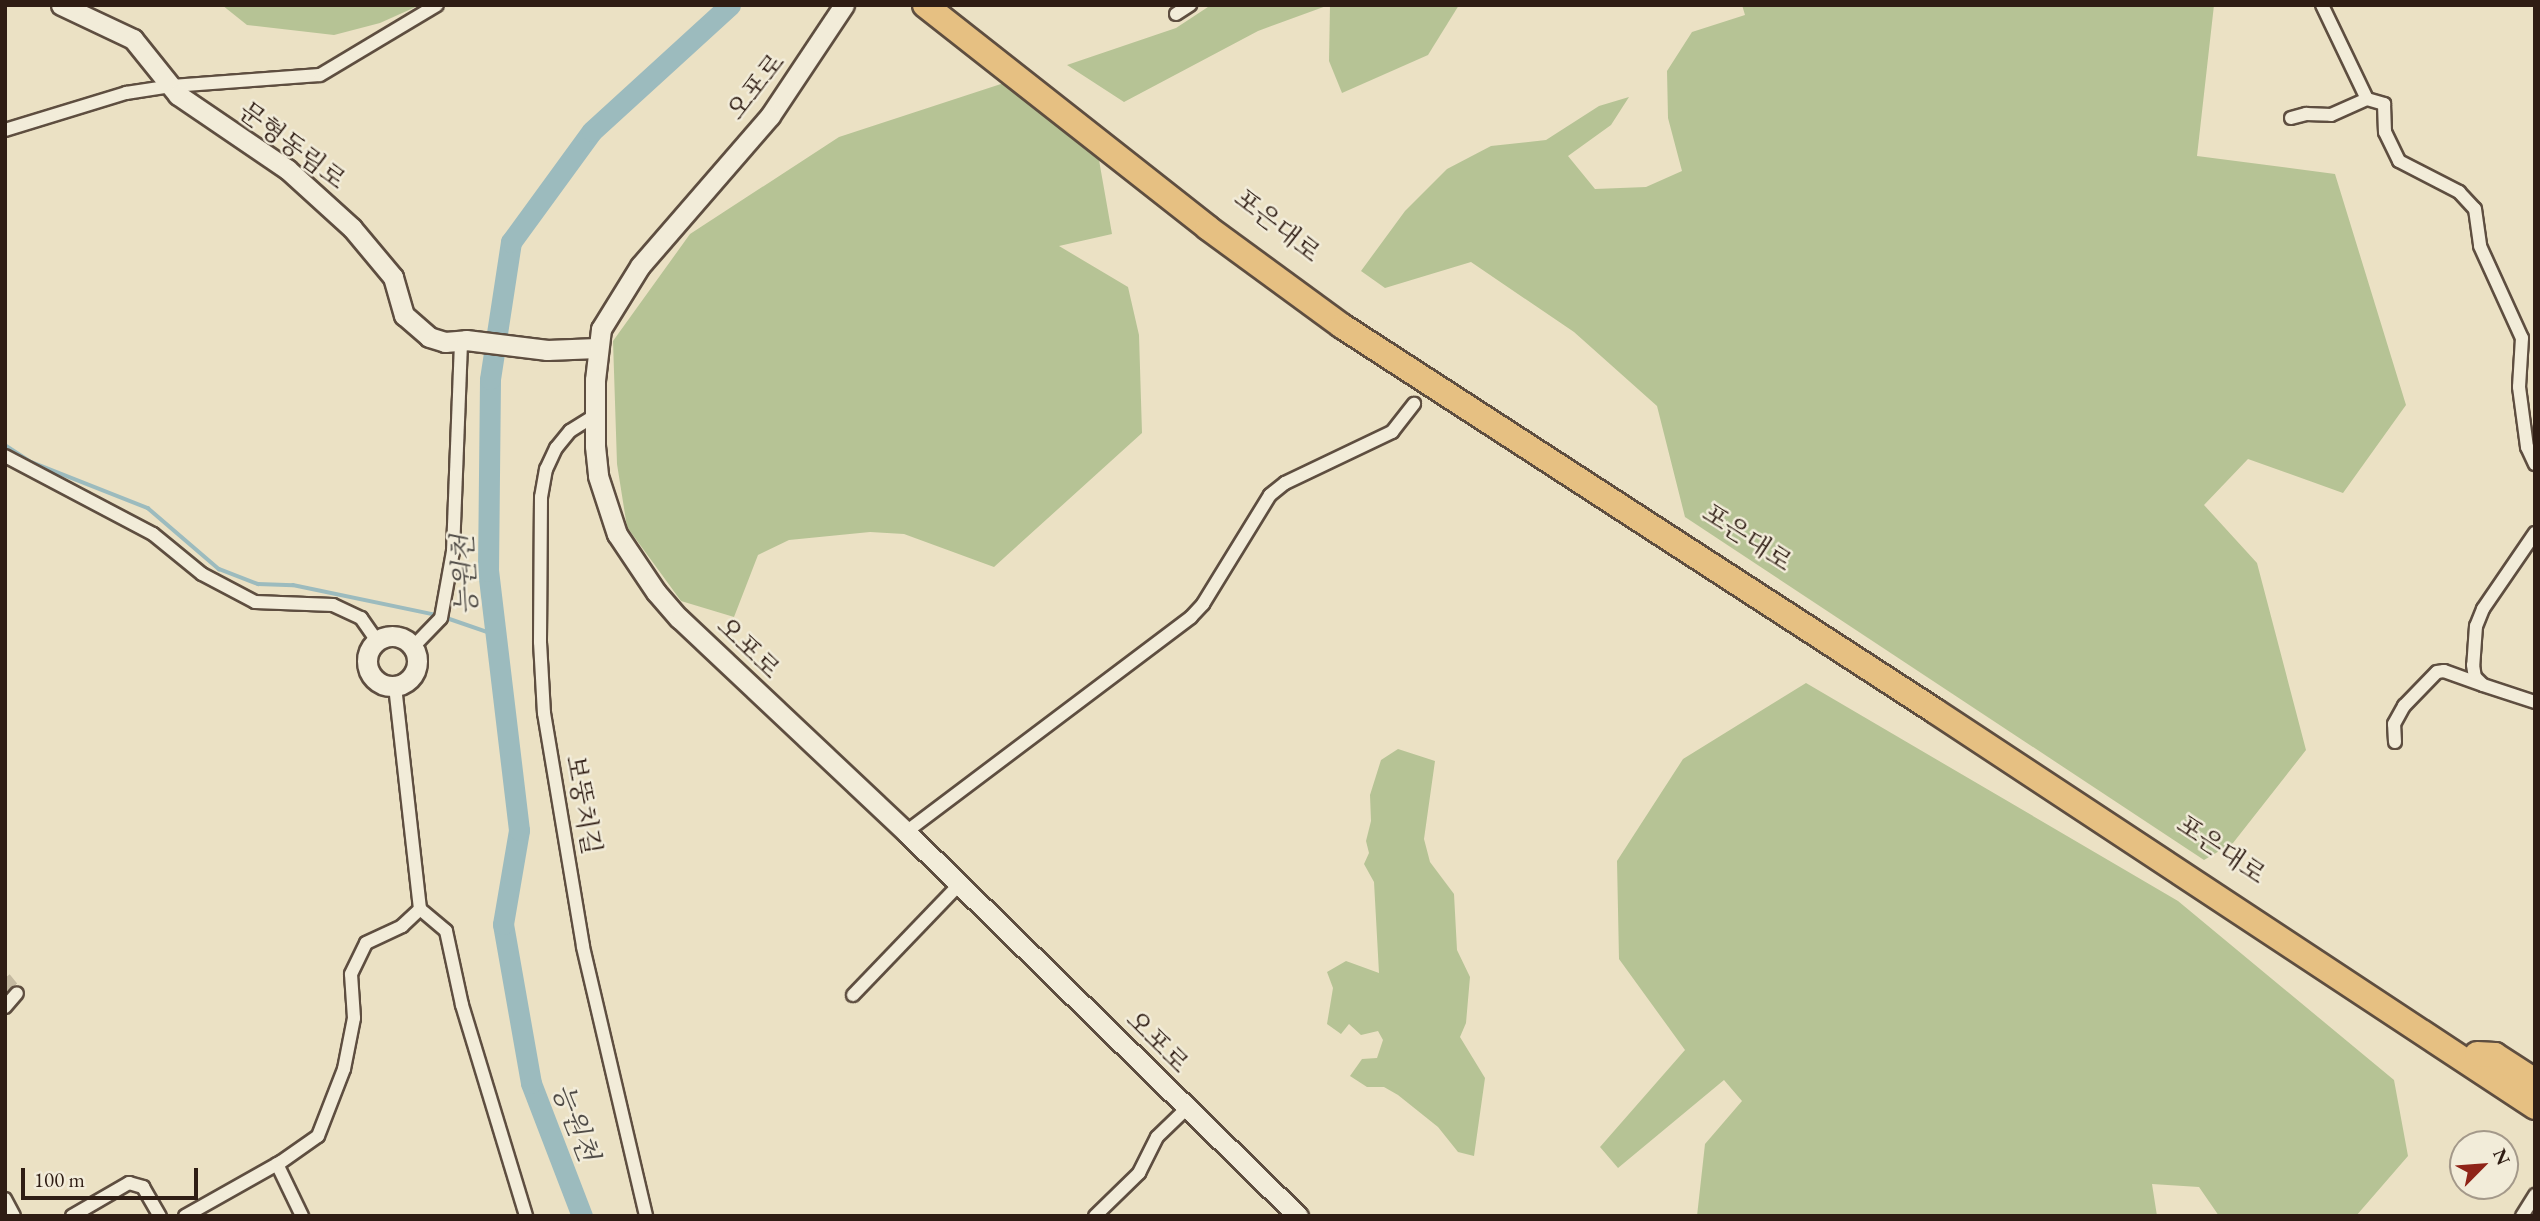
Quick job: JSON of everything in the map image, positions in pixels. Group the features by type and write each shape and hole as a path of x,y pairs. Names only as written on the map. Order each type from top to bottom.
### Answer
{"highway":[{"path":"925,5 1051,95"},
{"name":"포은대로","path":"947,5 1208,228 1342,326 2474,1060 2535,1092"},
{"path":"2474,1060 2495,1055 2535,1081"},
{"path":"2474,1060 2535,1107"},
{"path":"2474,1060 2477,1081 2535,1119"}],"street":[{"name":"문형동림로","path":"61,5 133,39 178,95 287,169 352,228 393,276 404,315 429,337 445,342 464,340 547,350 597,348"},
{"path":"5,130 126,93 172,86 320,75 437,5"},
{"name":"오포로","path":"844,5 770,116 662,238 622,291 601,329 597,348 594,416 598,476 617,534 656,592 689,628 960,884 1295,1215"},
{"path":"1176,14 1190,5"},
{"path":"2322,5 2367,99"},
{"path":"2291,118 2306,114 2331,116 2367,99 2384,104 2385,132 2399,161 2459,192 2475,209 2480,246 2522,338 2519,387 2527,447 2535,464"},
{"path":"412,647 441,618 453,551 464,340"},
{"path":"906,832 1191,617 1203,604 1270,495 1285,483 1392,432 1414,404"},
{"name":"보뚱치길","path":"594,416 570,431 556,448 546,469 541,497 540,642 543,701 583,947 646,1216"},
{"path":"5,456 153,534 202,574 255,602 333,605 361,618 377,641"},
{"path":"2483,685 2475,677 2473,665 2476,626 2483,609 2518,552 2535,533"},
{"path":"391,635 400,636 412,647 417,655 415,672 410,680 395,686 379,683 369,671 368,654 377,641 391,635"},
{"path":"2395,742 2394,724 2404,706 2437,672 2444,671 2535,702"},
{"path":"395,686 420,909 446,931 465,1016 526,1216"},
{"path":"853,995 960,884"},
{"path":"185,1216 277,1164 318,1136 344,1069 354,1018 351,974 366,943 402,926 420,909"},
{"path":"5,1007 17,993"},
{"path":"1095,1216 1139,1173 1157,1137 1186,1109"},
{"path":"277,1164 302,1216"},
{"path":"72,1216 129,1183 143,1187 160,1216"},
{"path":"2522,1216 2535,1195"},
{"path":"5,1199 14,1216"}],"green space":[{"path":"222,5 420,5 380,23 334,35 247,25"},
{"path":"1211,5 1329,5 1258,31 1124,102 1067,65 1176,28"},
{"path":"1330,5 1459,5 1428,55 1342,93 1329,61"},
{"path":"1742,5 2214,5 2197,156 2335,174 2406,405 2343,493 2248,459 2204,505 2257,563 2306,750 2233,843 2204,860 1685,517 1657,406 1574,332 1471,262 1385,288 1361,271 1405,211 1447,169 1491,146 1546,140 1599,106 1629,97 1611,125 1568,156 1595,189 1646,187 1682,171 1668,118 1667,71 1692,32 1745,15"},
{"path":"1004,83 1099,160 1112,234 1059,246 1128,287 1139,335 1142,433 994,567 904,534 870,532 789,540 758,555 734,617 681,601 627,527 617,464 613,341 690,234 839,137"},
{"path":"1806,683 2178,901 2394,1080 2408,1156 2356,1216 2219,1216 2199,1187 2152,1184 2157,1216 1697,1216 1705,1144 1742,1101 1724,1080 1618,1168 1600,1147 1685,1050 1619,959 1617,861 1683,759"},
{"path":"1398,749 1435,761 1424,839 1430,862 1454,894 1457,950 1470,977 1466,1023 1460,1037 1485,1078 1474,1156 1458,1152 1438,1127 1398,1095 1384,1087 1367,1087 1350,1076 1362,1059 1377,1058 1383,1040 1378,1031 1361,1035 1349,1024 1341,1034 1327,1024 1333,988 1327,972 1346,961 1379,973 1374,882 1364,864 1369,853 1366,841 1371,821 1370,795 1381,760"}],"waterway":[{"name":"능원천","path":"582,1216 531,1083 503,924 519,830 488,571 490,379 511,242 592,131 730,5"},
{"path":"5,445 31,462 148,508 219,569 258,584 293,585 437,615"},
{"path":"444,617 493,634"}],"tunnel":[{"path":"5,978 17,993"}]}
